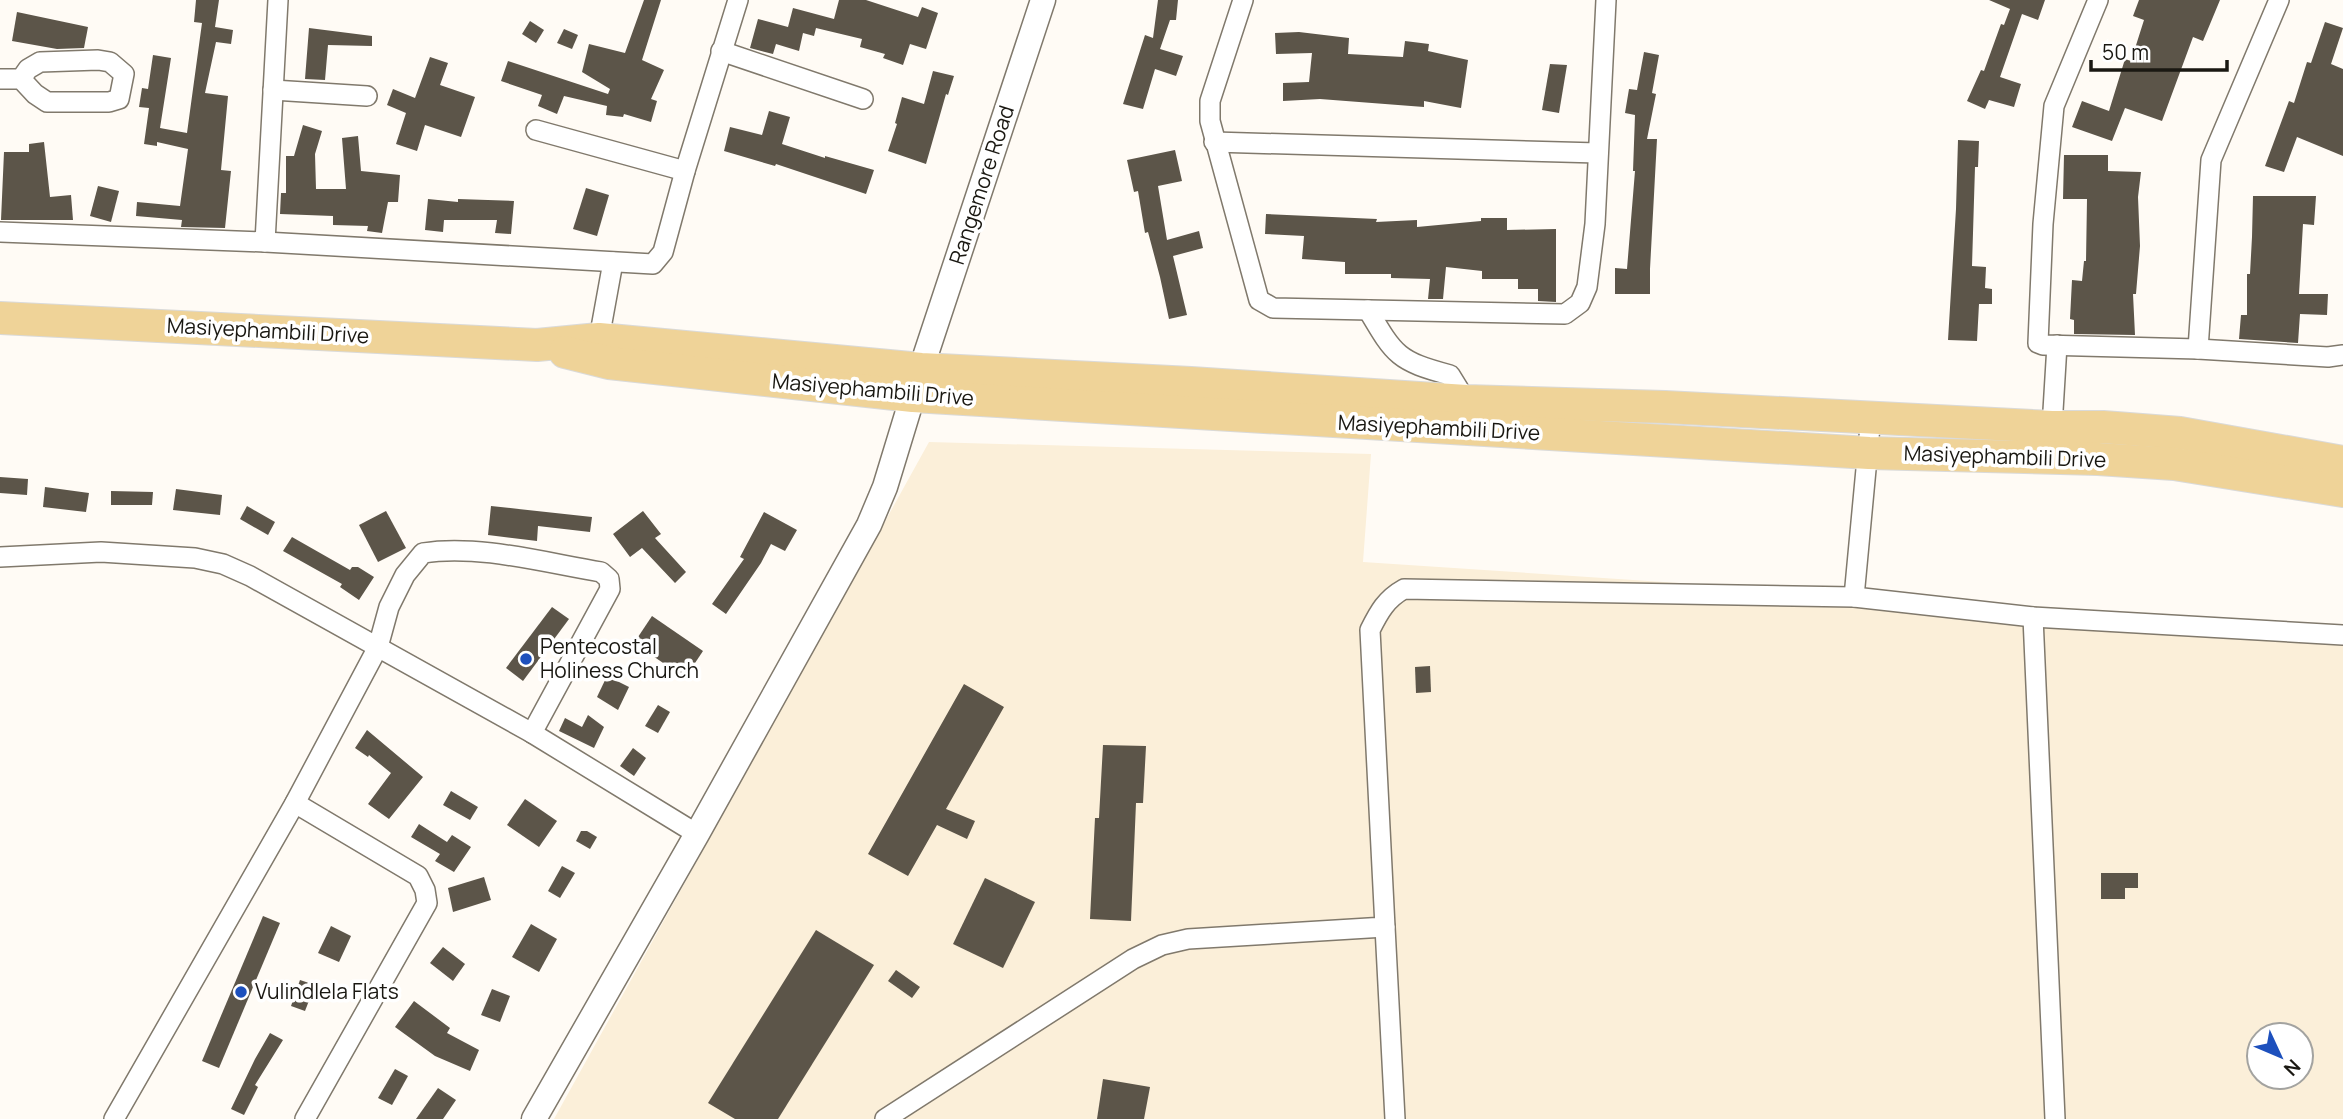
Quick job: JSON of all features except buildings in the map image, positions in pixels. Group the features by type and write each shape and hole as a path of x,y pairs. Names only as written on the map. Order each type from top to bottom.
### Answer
{"main road":[{"name":"Masiyephambili Drive","path":"0,318 537,345 599,339 917,383 1191,383 1466,401 2103,427 2180,433 2343,462"},
{"name":"Masiyephambili Drive","path":"537,345 609,363 1869,453 2098,459 2174,464 2343,491"}],"street":[{"path":"265,242 278,0"},
{"path":"0,232 265,242 653,264 663,252 685,170 738,0"},
{"name":"Rangemore Road","path":"534,1119 869,525 885,487 1043,0"},
{"path":"1243,0 1210,101 1210,121 1259,300 1273,308 1565,314 1580,303 1587,287 1595,224 1606,0"},
{"path":"2098,0 2054,106 2036,340 2043,345 2199,349 2328,357 2343,355"},
{"path":"2199,349 2211,160 2279,0"},
{"path":"721,51 863,99"},
{"path":"0,79 21,79 47,102 110,102 119,99 124,74 110,62 98,60 40,62 28,69 21,79"},
{"path":"273,90 367,96"},
{"path":"536,130 685,170"},
{"path":"1214,142 1598,153"},
{"path":"599,339 613,262"},
{"path":"1368,310 1389,345 1401,357 1418,367 1450,375 1466,401"},
{"path":"2052,426 2057,345"},
{"path":"1854,597 1871,416"},
{"path":"114,1119 295,803 378,647 394,597 405,575 423,553 447,549 601,572 609,579 610,589 532,733"},
{"path":"0,557 101,552 195,558 223,564 250,576 532,733 697,834"},
{"path":"1395,1119 1370,630 1380,610 1392,596 1404,589 1854,597 2033,617 2343,635"},
{"path":"2033,617 2055,1119"},
{"path":"295,803 418,876 425,890 426,903 305,1119"},
{"path":"884,1119 1133,959 1162,946 1188,939 1385,927"}],"shaded area":[{"path":"929,442 1371,454 1363,562 2343,627 2343,1119 554,1119"}],"place":[{"name":"Pentecostal Holiness Church","path":"526,659"},
{"name":"Vulindlela Flats","path":"241,992"}]}
